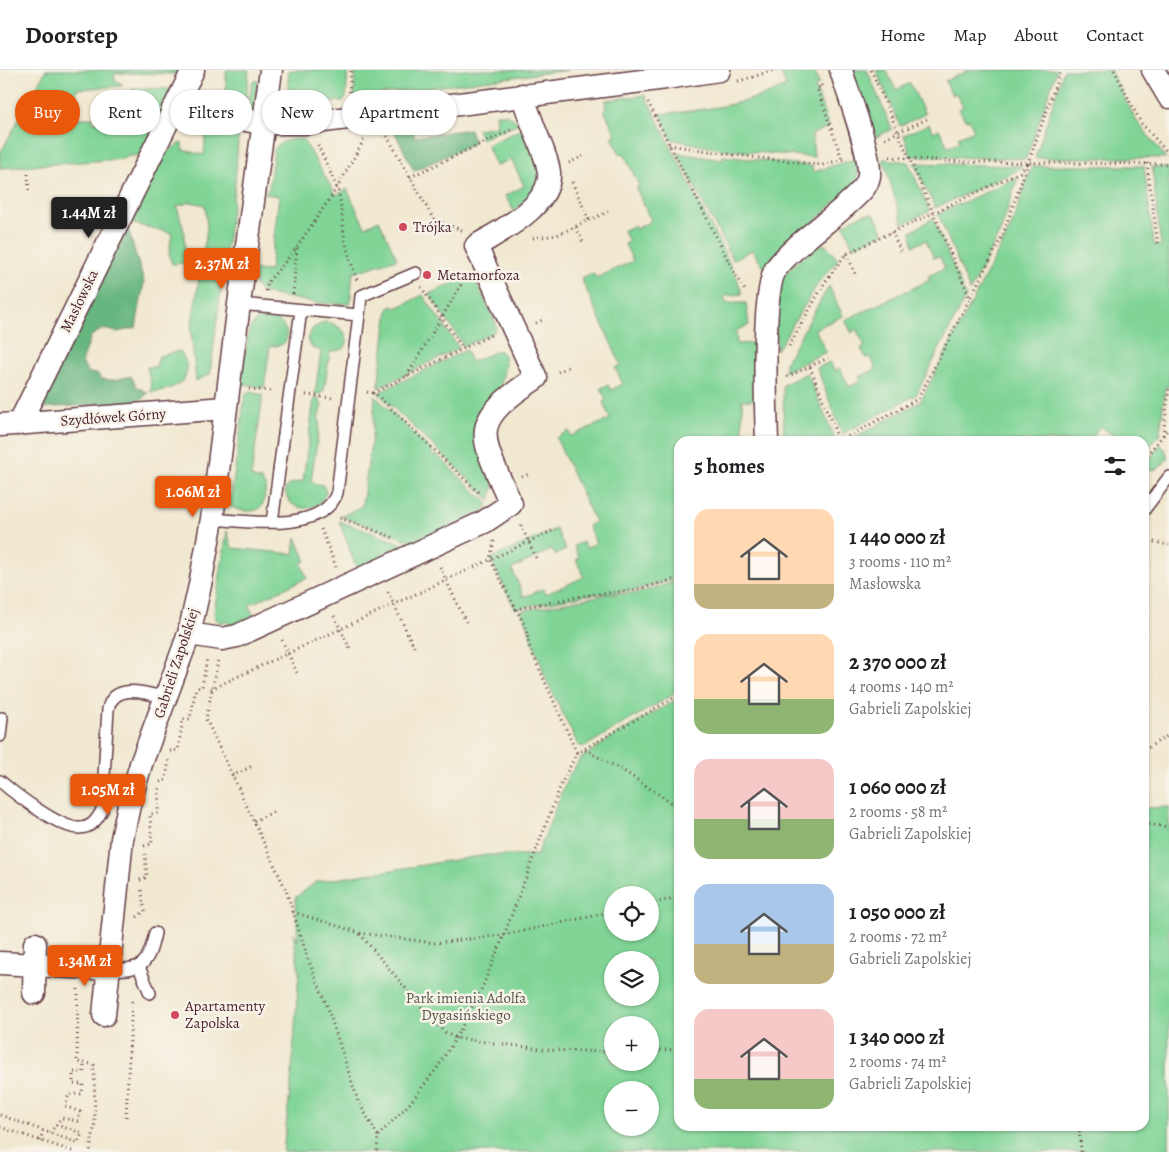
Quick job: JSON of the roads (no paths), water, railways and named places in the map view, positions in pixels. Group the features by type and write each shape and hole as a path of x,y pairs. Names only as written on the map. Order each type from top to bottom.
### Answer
{"street":[{"name":"Masłowska","path":"183,90 193,70"},
{"name":"Gabrieli Zapolskiej","path":"268,90 271,70"},
{"path":"767,436 764,381 772,278 778,267 813,231 856,196 867,184 869,169 866,154 841,70"},
{"path":"1153,70 1169,97"},
{"path":"332,120 666,78 728,76"},
{"path":"189,634 231,638 484,522 505,508 485,437 487,422 494,410 506,399 536,378 476,246 523,216 541,198 547,186 549,171 546,159 522,95"},
{"name":"Masłowska","path":"10,425 170,115"},
{"name":"Gabrieli Zapolskiej","path":"104,1015 124,830 140,764 189,634 212,519 225,408 262,135"},
{"name":"Szydłówek Górny","path":"10,425 225,408"},
{"path":"34,993 35,955"},
{"path":"0,963 35,955 108,970"}],"lane":[{"path":"212,519 272,522 296,520 319,514 331,505 337,493 361,296 414,274"},
{"path":"239,304 359,315"},
{"path":"272,522 290,393 296,310"},
{"path":"1149,503 1169,476"},
{"path":"0,780 41,812 70,826 79,828 92,825 96,822 102,810 110,701 114,696 128,691 146,692 166,698"},
{"path":"0,736 2,718"},
{"path":"108,970 136,968 150,955 155,933"},
{"path":"136,968 150,993"}],"place":[{"name":"Trójka","path":"403,227"},
{"name":"Metamorfoza","path":"427,275"},
{"name":"Apartamenty Zapolska","path":"175,1015"}],"park label":[{"name":"Park imienia Adolfa Dygasińskiego","path":"466,1006"}]}
